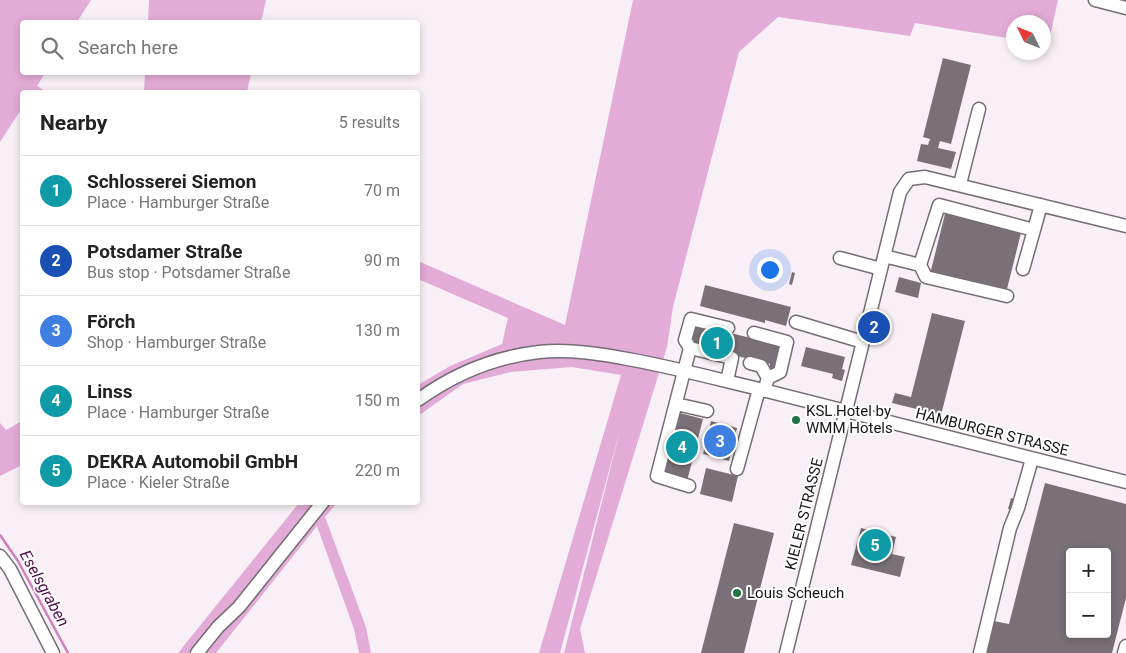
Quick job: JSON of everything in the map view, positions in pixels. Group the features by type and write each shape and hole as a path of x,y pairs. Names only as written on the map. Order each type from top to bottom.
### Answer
{"street":[{"path":"1095,0 1126,8"},
{"path":"960,184 979,109"},
{"name":"KIELER STRASSE","path":"786,653 900,192 909,179 925,176 1126,226"},
{"path":"1023,269 1041,204"},
{"path":"1006,296 926,277 920,265 939,205 1034,230"},
{"path":"884,256 920,265"},
{"path":"840,258 881,269"},
{"path":"727,381 732,358 690,348 685,340 691,319 728,328"},
{"path":"796,322 863,342"},
{"path":"754,333 787,342 780,372 764,386"},
{"path":"689,486 658,476 690,348"},
{"name":"HAMBURGER STRASSE","path":"420,399 444,383 481,365 499,360 540,352 569,351 596,353 667,366 727,381 764,386 846,411 1126,482"},
{"path":"737,469 764,386 761,366 750,363"},
{"path":"676,404 707,411"},
{"path":"980,653 1010,528 1018,508 1032,459"},
{"path":"196,653 239,607 320,505"},
{"path":"0,556 10,569 53,653"},
{"path":"207,653 239,607"},
{"path":"1124,653 1126,646"}],"shaded area":[{"path":"0,0 91,0 78,20 20,20 20,75 44,75 37,86 44,90 20,90 20,111 0,142"},
{"path":"149,0 266,0 261,20 148,20"},
{"path":"633,0 1058,0 1051,32 1051,15 1006,15 1006,38 915,23 910,36 778,17 739,52 673,307 667,347 580,629 585,653 564,653 621,426 560,653 539,653 621,375 572,367 511,372 463,384 420,415 420,384 450,366 502,344 508,318 420,280 420,262 565,325"},
{"path":"145,75 251,75 247,90 144,90"},
{"path":"20,422 20,466 0,476 0,423 6,430"},
{"path":"297,505 335,505 325,517 366,627 371,653 359,653 354,629 317,526 216,653 178,653"}],"building":[{"path":"943,58 971,65 951,144 940,141 938,148 956,152 951,169 917,161 921,144 928,145 930,139 923,137"},
{"path":"946,210 1022,229 1006,293 930,274"},
{"path":"792,272 795,273 792,285 789,284"},
{"path":"899,277 921,283 918,298 895,292"},
{"path":"705,285 791,307 786,326 765,320 765,323 700,306"},
{"path":"932,313 965,321 941,415 892,403 895,393 911,397"},
{"path":"694,324 783,346 777,369 769,368 770,364 691,345 693,340 690,339"},
{"path":"806,347 845,357 842,369 845,370 842,381 832,378 833,374 801,366"},
{"path":"676,412 703,419 687,481 661,475"},
{"path":"711,421 737,428 729,461 703,454"},
{"path":"706,468 738,476 732,502 700,494"},
{"path":"1045,483 1126,504 1126,598 1112,653 985,653 994,621 1009,624"},
{"path":"1011,498 1015,499 1012,510 1008,509"},
{"name":"Louis Scheuch","path":"734,523 774,533 744,653 701,653"},
{"path":"861,528 896,537 892,554 905,557 900,577 851,565"}],"waterway":[{"name":"Eselsgraben","path":"0,535 18,561 68,653"}],"place":[{"name":"Potsdamer Straße","path":"874,327"},
{"name":"Schlosserei Siemon","path":"717,343"},
{"name":"KSL Hotel by WMM Hotels","path":"796,420"},
{"name":"Förch","path":"720,441"},
{"name":"Linss","path":"682,447"},
{"name":"DEKRA Automobil GmbH","path":"875,545"},
{"name":"Louis Scheuch","path":"737,593"}]}
